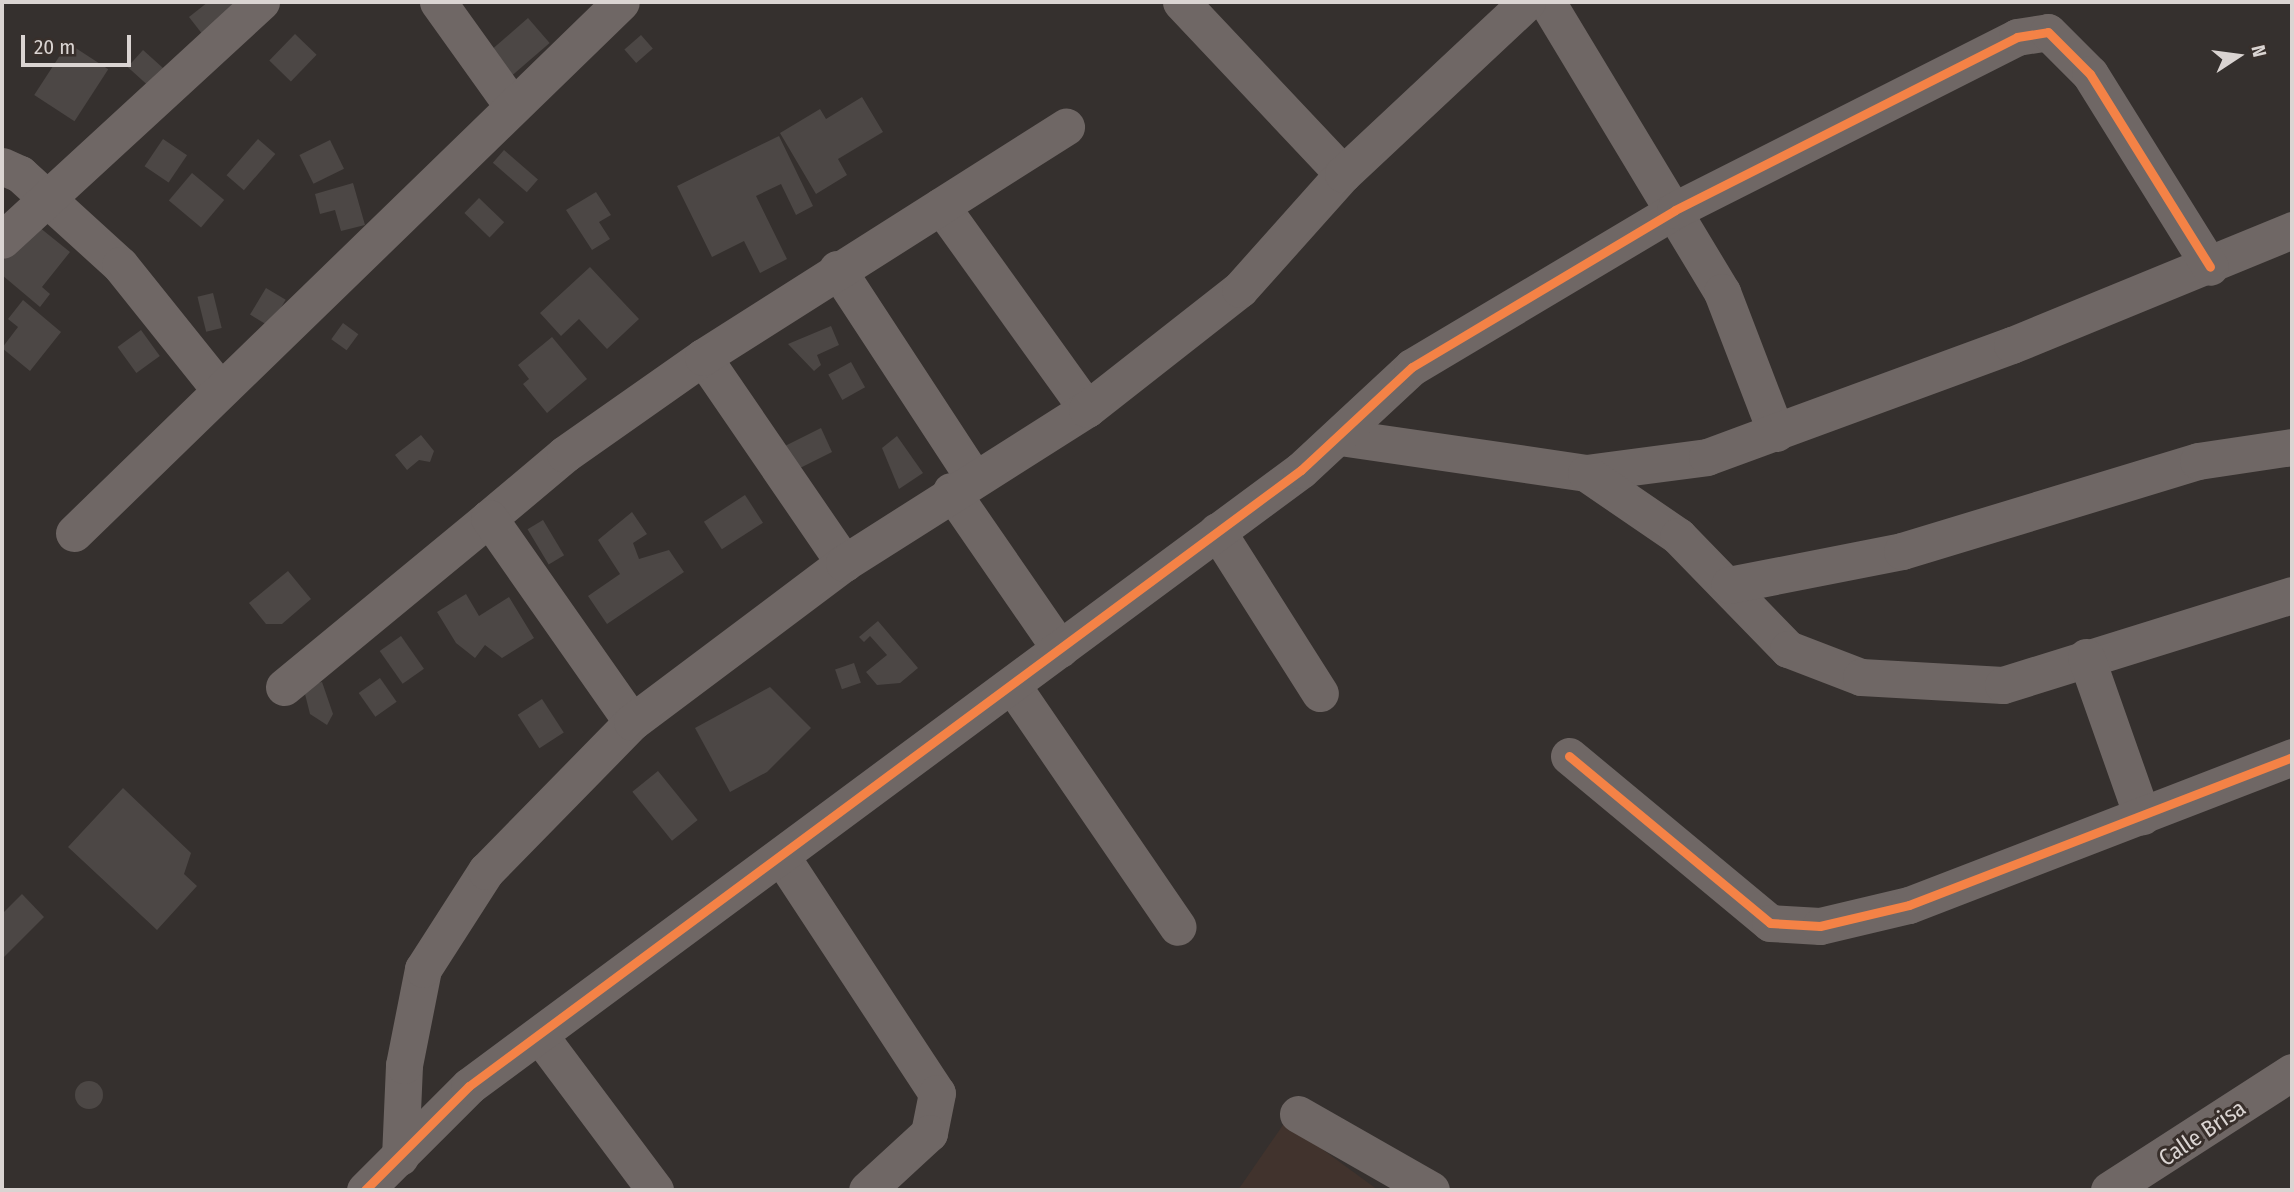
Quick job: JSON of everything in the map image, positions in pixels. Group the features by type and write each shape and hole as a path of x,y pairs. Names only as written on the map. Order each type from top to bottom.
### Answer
{"street":[{"path":"2,240 44,196 261,2"},
{"path":"438,2 512,104"},
{"path":"74,533 512,104 621,2"},
{"path":"1181,2 1343,174"},
{"path":"400,1157 404,1065 423,968 433,945 486,871 632,722 844,563 962,484 1087,409 1240,289 1343,174 1527,2"},
{"path":"1548,2 1675,210 1748,350 1776,433"},
{"path":"365,1190 469,1086 783,859 1340,437 1412,367 1675,210 2034,31 2062,43 2090,75 2210,267"},
{"path":"284,687 565,454 702,357 837,269 1066,127"},
{"path":"2,166 44,196 120,265 220,390"},
{"path":"941,206 1087,409"},
{"path":"1340,437 1586,472 1707,457 2210,267 2292,230"},
{"path":"837,269 1060,649"},
{"path":"702,357 844,563"},
{"path":"1729,586 1902,551 2198,461 2292,447"},
{"path":"1586,472 1678,536 1788,649 1861,677 2003,685 2086,657 2225,621 2292,595"},
{"path":"489,518 632,722"},
{"path":"1217,530 1320,693"},
{"path":"2086,657 2142,816"},
{"path":"1012,685 1178,927"},
{"path":"1569,756 1770,923 1820,926 1909,905 2292,757"},
{"path":"783,859 937,1093 929,1133 867,1190"},
{"path":"540,1036 655,1190"},
{"name":"Calle Brisa","path":"2109,1190 2292,1072"},
{"path":"1298,1114 1432,1190"}],"shaded area":[{"path":"1285,1122 1378,1190 1238,1190"}],"building":[{"path":"208,2 245,2 203,35 189,17"},
{"path":"528,18 550,43 511,76 490,51"},
{"path":"295,34 317,55 291,81 269,61"},
{"path":"641,35 653,49 636,63 624,49"},
{"path":"68,43 108,69 74,121 34,95"},
{"path":"143,50 164,69 148,86 128,67"},
{"path":"862,97 883,132 838,159 847,175 816,194 780,133 820,109 826,119"},
{"path":"779,136 813,206 796,215 781,184 756,196 787,259 760,273 744,241 712,257 677,186"},
{"path":"163,139 187,155 169,183 145,166"},
{"path":"258,139 275,154 244,190 227,175"},
{"path":"330,140 344,169 313,184 299,155"},
{"path":"504,150 538,180 527,192 493,163"},
{"path":"192,173 224,200 201,228 169,201"},
{"path":"353,183 365,225 341,231 335,210 320,214 315,194"},
{"path":"596,192 611,215 599,222 610,239 592,250 566,210"},
{"path":"479,198 504,222 490,237 464,213"},
{"path":"34,223 70,252 42,287 50,294 40,307 2,275 2,262"},
{"path":"590,267 639,319 607,349 579,319 561,336 540,313"},
{"path":"266,288 286,300 270,326 250,315"},
{"path":"213,293 222,328 206,332 197,297"},
{"path":"23,300 61,332 30,371 2,348 18,327 8,319"},
{"path":"343,323 358,334 347,350 331,339"},
{"path":"831,326 839,345 817,355 821,365 814,371 788,344"},
{"path":"141,330 160,356 136,373 118,347"},
{"path":"552,337 587,379 547,413 523,384 529,379 518,365"},
{"path":"851,362 865,387 842,400 828,375"},
{"path":"821,428 832,452 796,470 777,450"},
{"path":"421,435 434,451 430,462 419,460 407,470 395,455"},
{"path":"897,436 923,473 899,489 882,448"},
{"path":"745,495 763,523 722,549 704,522"},
{"path":"632,512 647,534 633,543 639,559 669,550 684,572 607,624 588,596 620,574 598,540"},
{"path":"543,520 564,555 549,564 528,529"},
{"path":"288,571 311,599 282,624 266,624 249,603"},
{"path":"466,594 479,616 509,597 534,638 502,658 485,645 475,658 456,643 437,612"},
{"path":"878,621 918,668 900,683 877,685 866,672 887,655 870,636 864,642 859,637"},
{"path":"401,636 424,669 403,684 380,651"},
{"path":"854,663 861,683 842,689 835,670"},
{"path":"380,678 397,702 375,717 359,693"},
{"path":"322,682 333,714 327,725 310,714 303,686"},
{"path":"770,687 811,728 767,772 730,792 695,728"},
{"path":"542,699 564,733 539,748 518,715"},
{"path":"658,771 698,820 672,841 632,792"},
{"path":"123,788 191,853 184,874 197,886 157,930 68,847"},
{"path":"22,894 44,917 2,959 2,914"},
{"path":"89,1081 99,1085 103,1095 99,1105 89,1109 79,1105 75,1095 79,1085"}],"cycle path":[{"path":"365,1190 469,1086 1301,470 1412,367 1675,210 2017,37 2048,32 2090,74 2210,267"},
{"path":"1569,756 1770,923 1820,926 1909,905 2292,757"}]}
